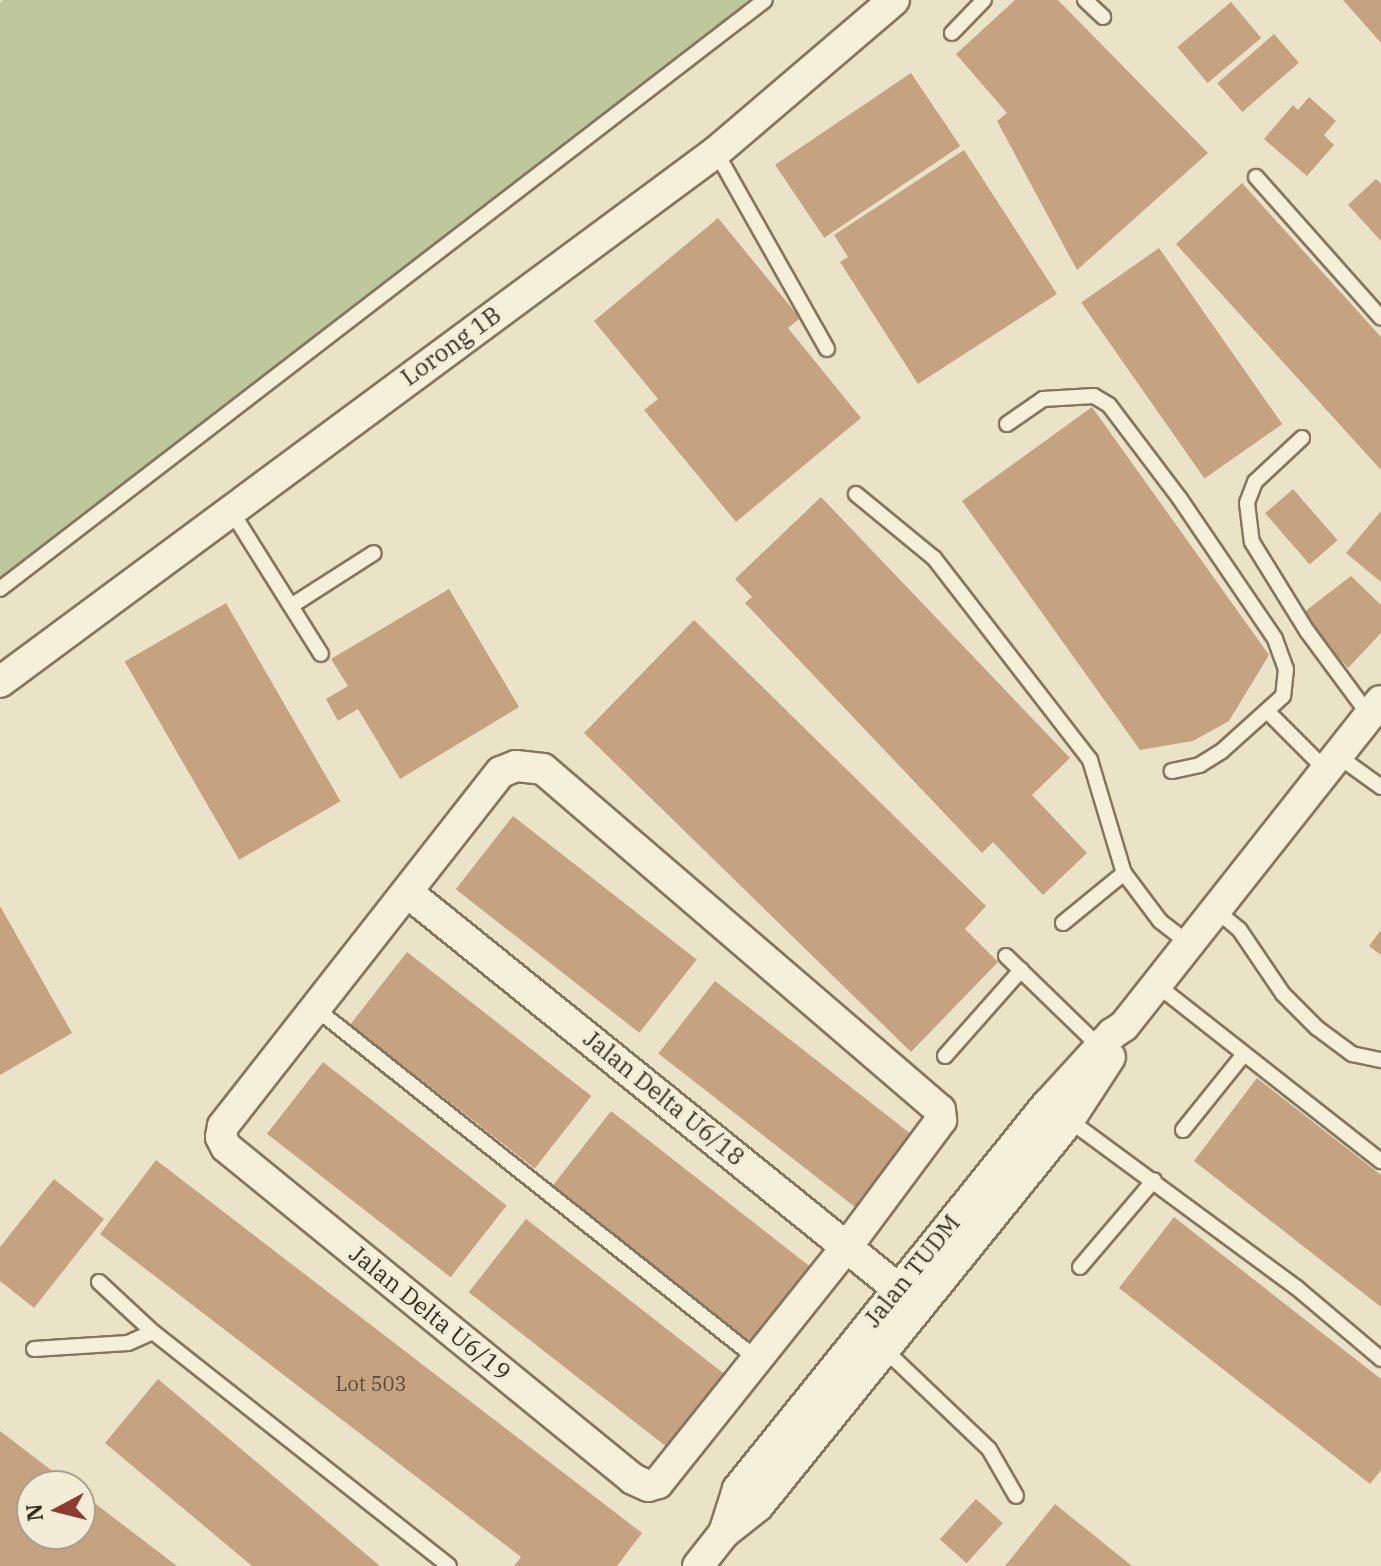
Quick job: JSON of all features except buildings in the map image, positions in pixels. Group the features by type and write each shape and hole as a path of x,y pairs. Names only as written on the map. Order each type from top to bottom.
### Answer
{"street":[{"name":"Lorong 1B","path":"0,682 716,152 894,0"},
{"name":"Jalan TUDM","path":"698,1566 724,1533 758,1506 884,1349 909,1297 1048,1104 1100,1047 1124,1026 1375,708"},
{"path":"315,1008 501,772 516,766 543,769 940,1110 941,1120 848,1245 757,1359"},
{"name":"Jalan Delta U6/18","path":"407,892 909,1297"},
{"name":"Jalan Delta U6/19","path":"315,1008 223,1126 221,1137 226,1147 633,1479 648,1486 658,1483 757,1359"},
{"name":"Jalan TUDM","path":"724,1533 738,1489 1069,1120 1120,1042 1124,1026"}],"lane":[{"path":"0,589 765,0"},
{"path":"952,33 984,0"},
{"path":"1085,0 1103,17"},
{"path":"716,152 827,349"},
{"path":"1256,177 1381,318"},
{"path":"1007,424 1043,399 1094,396 1109,405 1180,499 1275,639 1286,669 1287,684 1283,696 1222,751 1200,765 1172,771"},
{"path":"1302,438 1255,482 1247,503 1252,542 1307,631 1375,708"},
{"path":"856,494 934,558 1090,760 1124,873 1160,921 1189,944"},
{"path":"230,509 321,654"},
{"path":"291,606 374,553"},
{"path":"1267,711 1332,763 1381,787"},
{"path":"1063,923 1124,873"},
{"path":"1216,910 1239,929 1283,994 1317,1028 1352,1054 1381,1060"},
{"path":"1006,956 1100,1047"},
{"path":"945,1056 1021,970"},
{"path":"1157,985 1381,1161"},
{"path":"315,1008 757,1359"},
{"path":"1183,1130 1244,1054"},
{"path":"1069,1120 1297,1288 1381,1359"},
{"path":"1080,1267 1154,1180"},
{"path":"99,1282 153,1332 449,1566"},
{"path":"34,1349 128,1343 153,1332"},
{"path":"884,1349 989,1449 1016,1496"}],"green space":[{"path":"3,0 774,0 0,588 0,3"}]}
